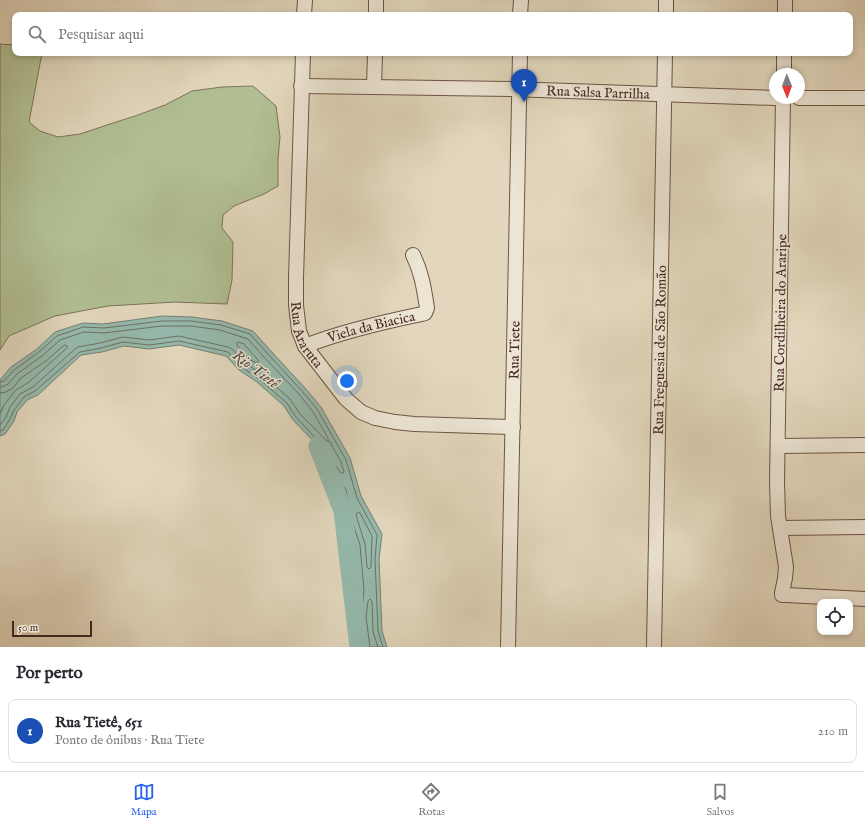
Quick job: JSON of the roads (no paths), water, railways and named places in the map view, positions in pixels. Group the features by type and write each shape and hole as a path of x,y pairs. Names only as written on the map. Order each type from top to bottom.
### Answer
{"street":[{"path":"304,12 305,0"},
{"path":"376,0 376,12"},
{"path":"520,12 521,0"},
{"path":"666,0 666,12"},
{"path":"785,0 785,12"},
{"name":"Rua Araruta","path":"303,56 296,305 299,331 305,346 346,399 360,412 375,418 414,424 512,427"},
{"path":"374,87 375,56"},
{"name":"Rua Tiete","path":"508,647 520,56"},
{"name":"Rua Freguesia de São Romão","path":"654,647 665,56"},
{"path":"784,56 784,68"},
{"name":"Rua Salsa Parrilha","path":"302,86 519,90 769,98"},
{"path":"805,98 865,98"},
{"name":"Rua Cordilheira do Araripe","path":"783,104 777,503 786,567 782,594 865,599"},
{"name":"Viela da Biacica","path":"305,346 344,333 425,313 427,308 422,278 413,255"},
{"path":"778,446 865,445"},
{"path":"780,528 865,527"}],"water":[{"name":"Rio Tietê","path":"162,316 192,317 222,321 253,331 321,407 350,458 361,496 382,534 379,559 382,631 387,647 361,647 357,617 360,591 356,545 349,525 342,491 324,465 318,446 293,420 284,406 257,382 239,370 226,356 179,345 149,349 124,346 102,352 81,355 38,395 27,400 17,412 14,421 5,434 0,436 0,380 11,367 37,349 55,332 83,323 103,324"}],"waterway":[{"name":"Rio Tietê","path":"318,446 343,511 359,647"}],"place":[{"name":"Rua Tietê, 651","path":"524,102"}]}
